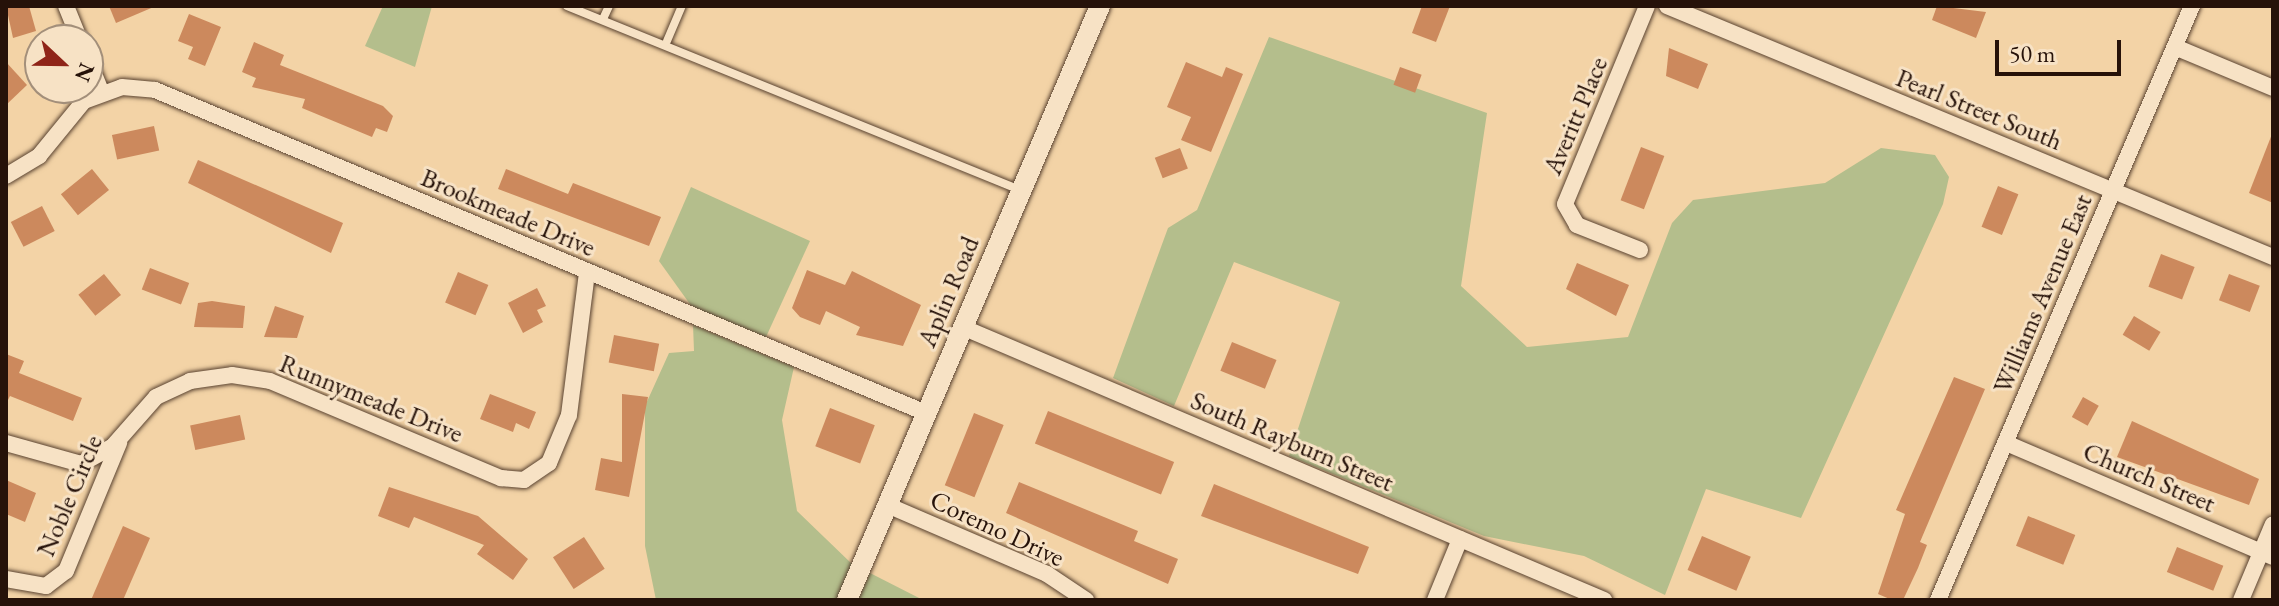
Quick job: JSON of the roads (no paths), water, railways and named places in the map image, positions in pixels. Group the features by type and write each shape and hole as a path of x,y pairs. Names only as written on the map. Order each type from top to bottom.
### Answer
{"street":[{"name":"Aplin Road","path":"847,600 1100,6"},
{"name":"Averitt Place","path":"1640,250 1577,225 1565,204 1647,6"},
{"name":"Pearl Street South","path":"1667,6 2273,257"},
{"name":"Williams Avenue East","path":"1938,600 2191,6"},
{"path":"2175,47 2273,88"},
{"name":"Brookmeade Drive","path":"104,93 155,90 926,413"},
{"path":"6,176 30,164 73,110 83,104"},
{"name":"Runnymeade Drive","path":"6,443 81,464 113,446 128,423 156,397 190,381 251,377 501,478 524,480 549,463 569,415 587,272"},
{"name":"South Rayburn Street","path":"962,327 1604,600"},
{"name":"Noble Circle","path":"6,579 46,586 66,571 128,423"},
{"name":"Church Street","path":"2006,443 2267,555"},
{"name":"Coremo Drive","path":"887,505 1047,574 1086,600"},
{"path":"2241,600 2267,555 2273,524"},
{"path":"1435,600 1460,539"}],"lane":[{"path":"567,6 667,41 1021,190"},
{"path":"603,19 609,6"},
{"path":"667,41 682,6"}]}
